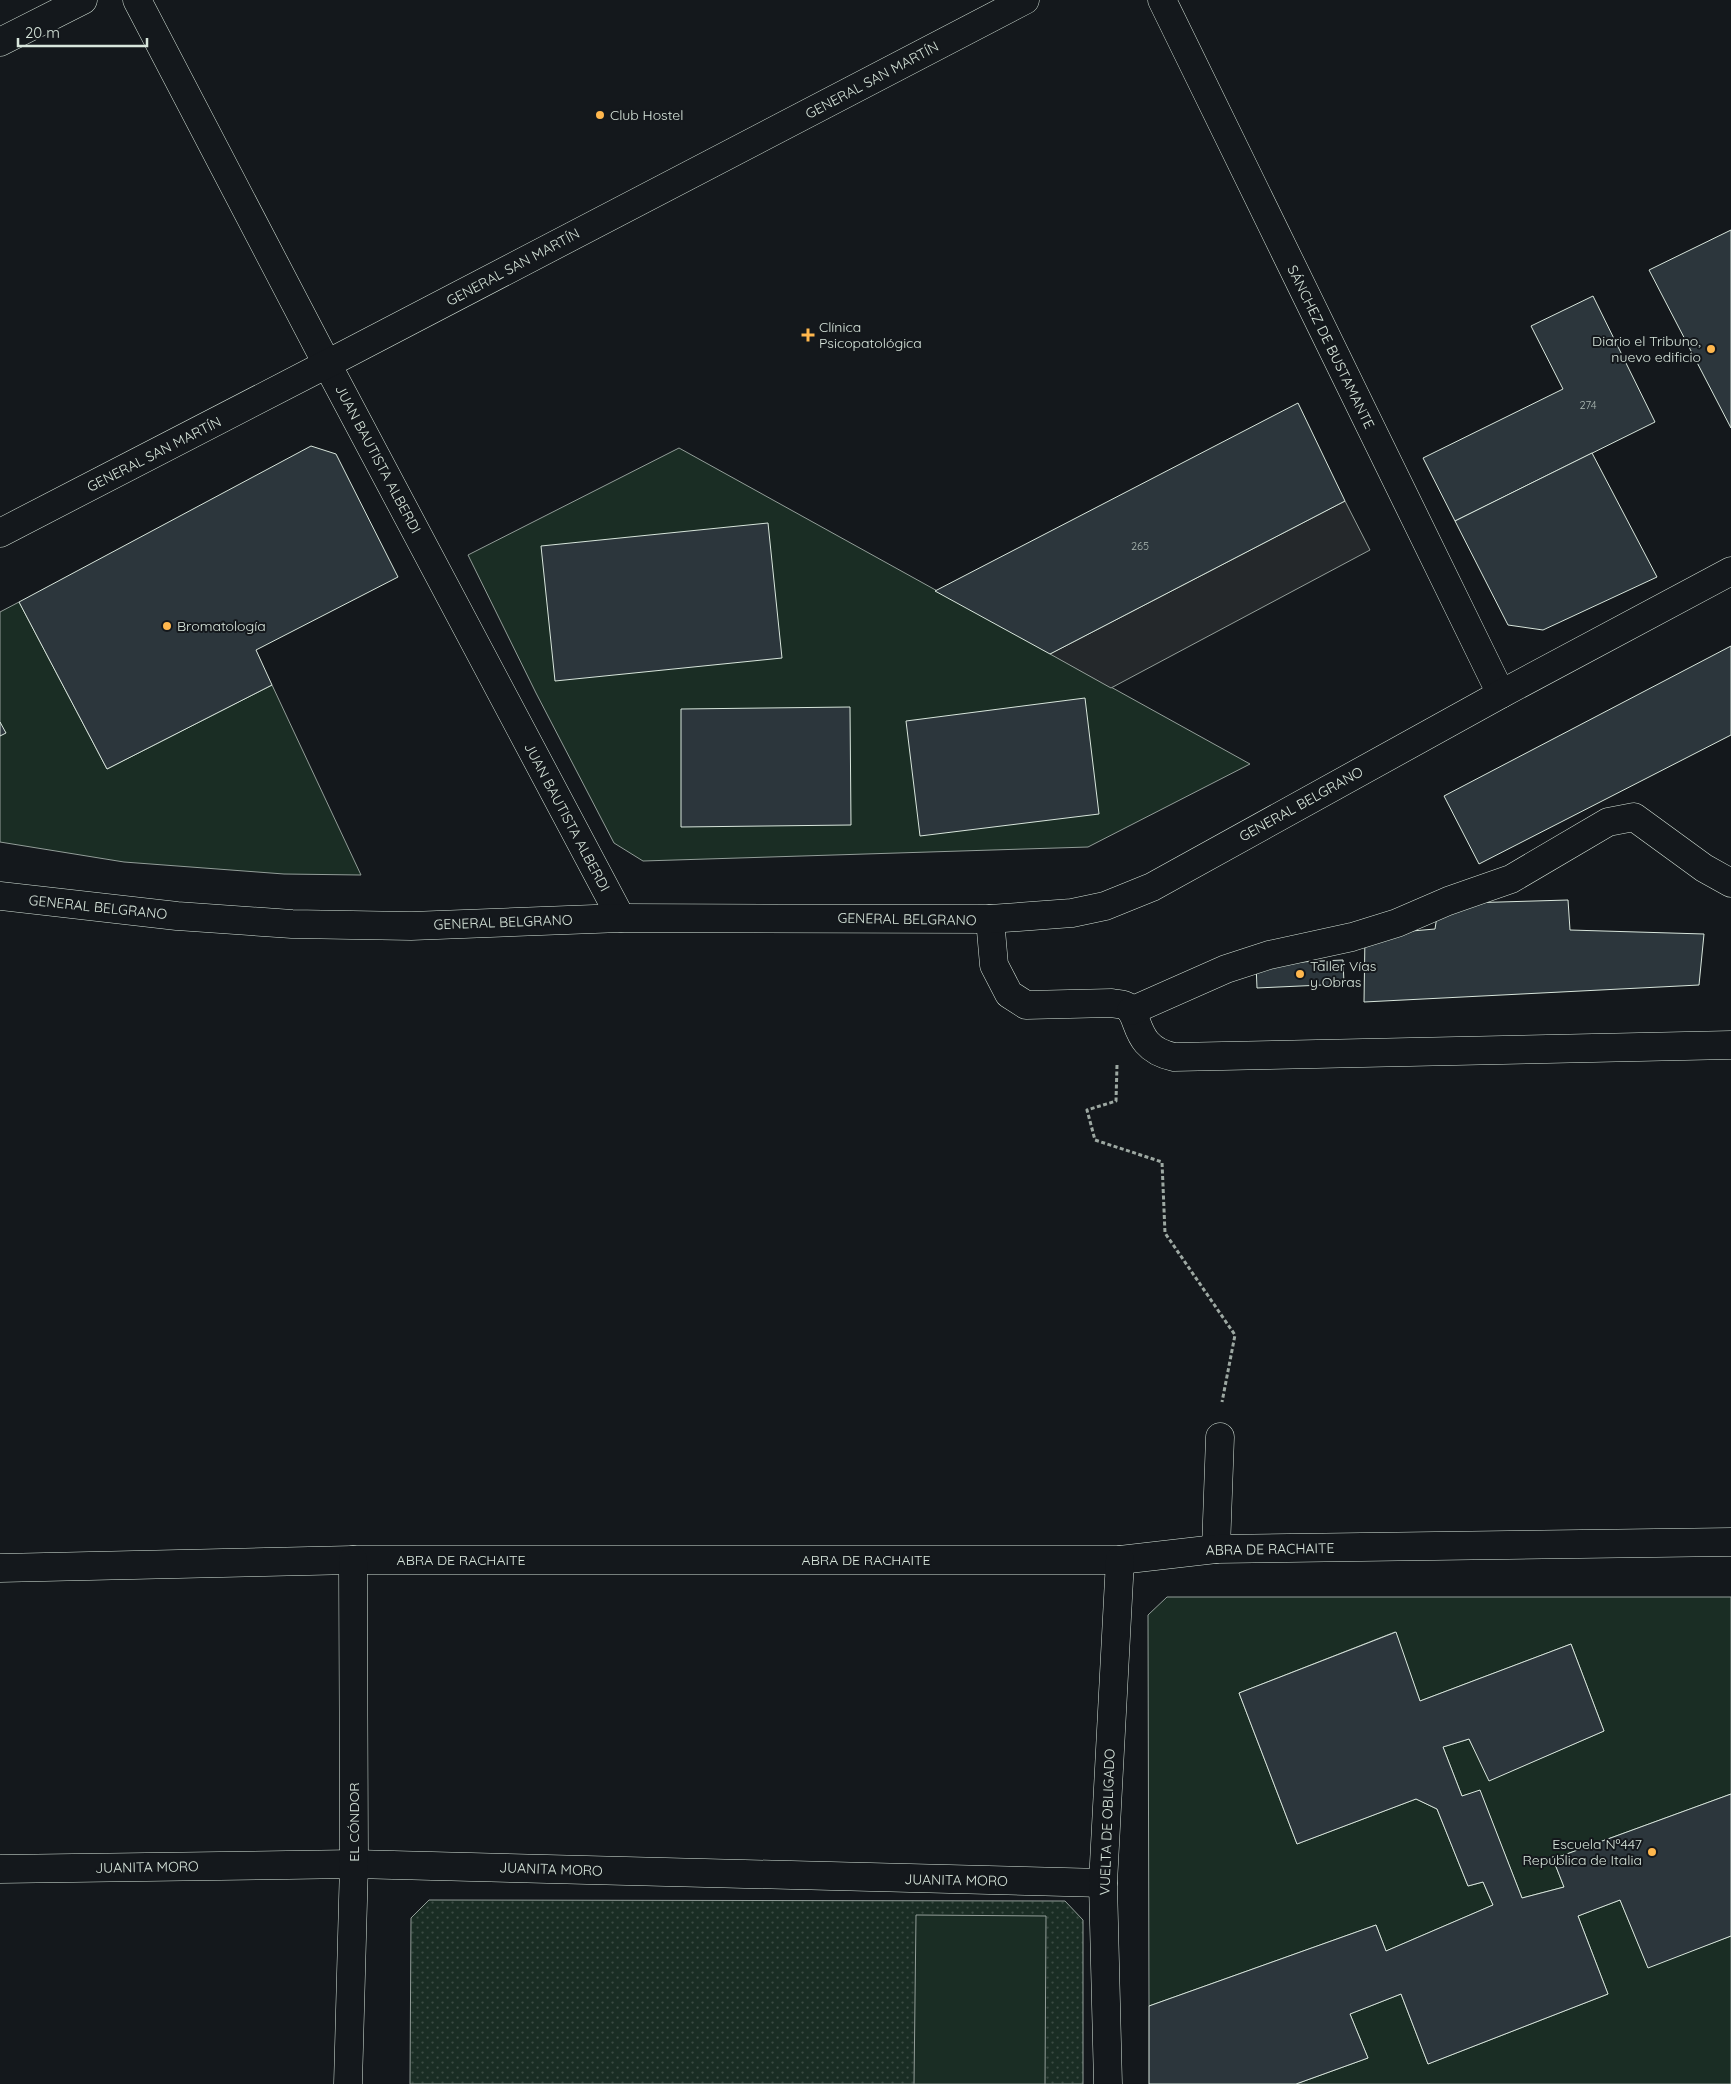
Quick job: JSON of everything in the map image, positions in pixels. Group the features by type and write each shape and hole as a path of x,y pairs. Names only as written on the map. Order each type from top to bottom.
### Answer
{"street":[{"path":"0,42 83,0"},
{"name":"JUAN BAUTISTA ALBERDI","path":"137,0 327,364 621,918"},
{"name":"GENERAL SAN MARTÍN","path":"0,533 1025,0"},
{"name":"SÁNCHEZ DE BUSTAMANTE","path":"1162,0 1501,694"},
{"name":"GENERAL BELGRANO","path":"0,896 168,915 292,924 411,926 621,918 990,919 1072,913 1105,906 1152,887 1501,694 1731,570"},
{"path":"1131,1011 1226,969 1268,956 1352,937 1511,879 1608,822 1634,817 1704,868 1731,882"},
{"path":"990,919 994,965 1009,994 1026,1006 1112,1003 1124,1005 1131,1011 1141,1036 1149,1046 1161,1054 1174,1057 1731,1044"},
{"path":"1216,1549 1220,1437"},
{"name":"ABRA DE RACHAITE","path":"0,1568 353,1560 1120,1560 1216,1549 1731,1542"},
{"name":"EL CÓNDOR","path":"348,2084 354,1864 353,1560"},
{"name":"VUELTA DE OBLIGADO","path":"1108,2084 1103,1883 1120,1560"},
{"name":"JUANITA MORO","path":"0,1869 354,1864 1103,1883"}],"path":[{"path":"1116,1101 1087,1110 1095,1140 1162,1162 1164,1233 1235,1335 1222,1399"}],"green space":[{"path":"679,448 1250,764 1088,847 643,861 614,843 536,693 468,555"},
{"path":"19,602 107,769 272,685 361,875 284,874 124,862 0,842 0,612"},
{"path":"1167,1597 1731,1597 1731,1794 1553,1859 1564,1887 1522,1898 1480,1791 1462,1796 1443,1747 1469,1739 1490,1780 1604,1731 1571,1644 1420,1701 1395,1632 1239,1693 1297,1844 1416,1799 1437,1809 1468,1886 1483,1882 1493,1905 1386,1951 1376,1925 1149,2006 1148,1615"},
{"path":"429,1900 1065,1901 1083,1920 1083,2084 410,2084 411,1918"},
{"path":"1620,1900 1648,1967 1731,1936 1731,2084 1296,2084 1368,2058 1350,2014 1401,1994 1428,2064 1608,1994 1578,1916"},
{"path":"916,1915 1046,1916 1045,2084 914,2084"}],"shaded area":[{"path":"1345,501 1370,550 1111,688 1050,654"}],"building":[{"name":"Diario el Tribuno, nuevo edificio","path":"1731,230 1731,428 1649,270"},
{"path":"1593,296 1655,422 1455,521 1423,458 1563,389 1531,326"},
{"path":"1298,403 1345,501 1050,654 935,591"},
{"name":"Bromatología","path":"311,446 336,454 398,577 256,650 272,685 107,769 19,602"},
{"path":"1592,453 1657,577 1543,630 1508,625 1455,521"},
{"path":"768,523 782,658 555,681 541,546"},
{"path":"1731,646 1731,735 1479,864 1444,796"},
{"path":"1085,698 1099,814 920,836 906,721"},
{"path":"850,707 851,825 681,827 681,709"},
{"path":"0,722 6,733 0,736"},
{"path":"1568,900 1570,930 1704,934 1699,985 1364,1002 1365,935 1435,929 1437,916 1466,903"},
{"name":"Taller Vías y Obras","path":"1343,960 1344,984 1257,988 1256,964"},
{"name":"Escuela Nº447 República de Italia","path":"1396,1632 1420,1701 1571,1644 1604,1731 1489,1781 1469,1739 1443,1747 1462,1796 1480,1790 1522,1898 1564,1887 1553,1859 1731,1794 1731,1936 1648,1968 1620,1900 1578,1916 1608,1994 1428,2064 1401,1994 1350,2014 1368,2058 1296,2084 1149,2084 1149,2006 1376,1925 1386,1951 1493,1905 1483,1882 1468,1886 1437,1809 1416,1799 1297,1844 1239,1693"}],"place":[{"name":"Club Hostel","path":"600,115"},
{"name":"Clínica Psicopatológica","path":"808,335"},
{"name":"Diario el Tribuno, nuevo edificio","path":"1711,349"},
{"name":"Bromatología","path":"167,626"},
{"name":"Taller Vías y Obras","path":"1300,974"},
{"name":"Escuela Nº447 República de Italia","path":"1652,1852"}]}
